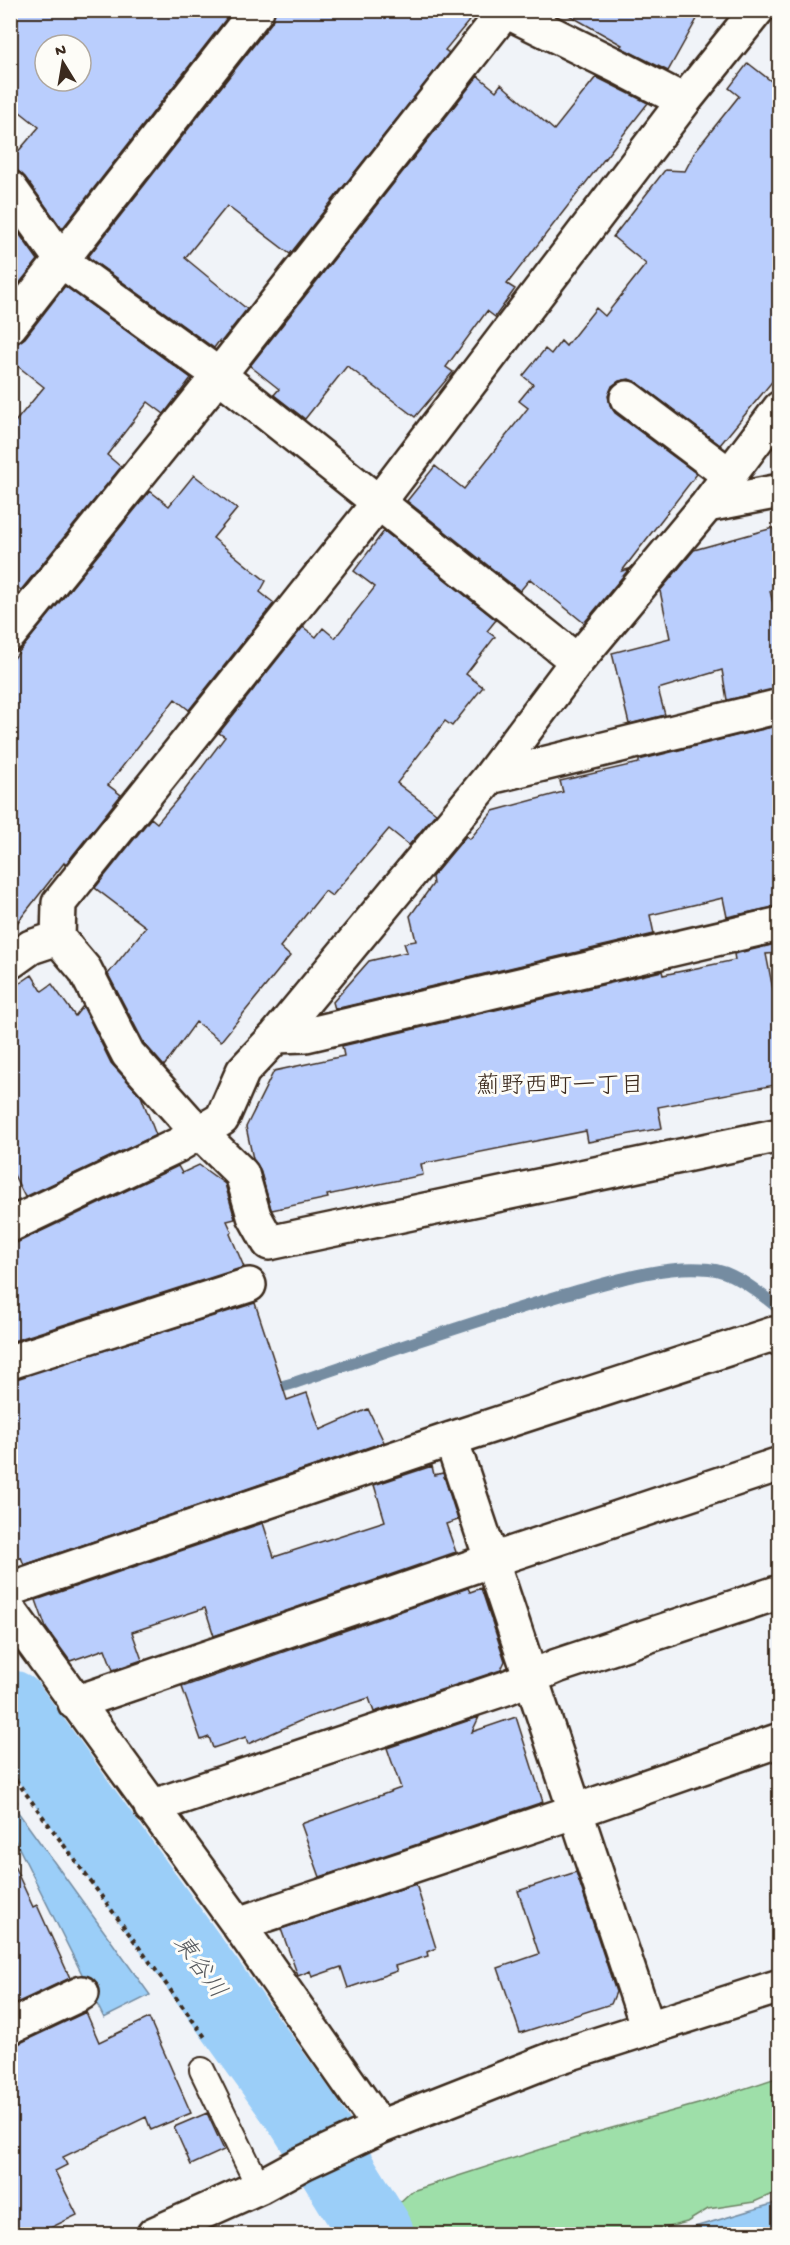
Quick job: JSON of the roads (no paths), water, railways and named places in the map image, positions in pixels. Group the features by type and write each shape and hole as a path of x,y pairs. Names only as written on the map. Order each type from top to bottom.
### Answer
{"street":[{"path":"10,326 63,262 257,10"},
{"path":"757,10 684,101 379,502 59,903 58,938 85,970 128,1054 200,1133 242,1174 254,1216 269,1243 780,1135"},
{"path":"10,634 219,375 504,11 684,101"},
{"path":"10,188 63,262 219,375 578,661"},
{"path":"627,398 728,474"},
{"path":"10,1226 200,1133 222,1119 243,1071 276,1036 490,777 578,661 707,505 728,474 780,408"},
{"path":"707,505 780,491"},
{"path":"490,777 780,706"},
{"path":"276,1036 306,1035 780,924"},
{"path":"10,962 31,947 58,938"},
{"path":"10,1362 249,1285"},
{"path":"10,1589 451,1439 773,1334 780,1339"},
{"path":"451,1439 648,2028"},
{"path":"75,1702 780,1464"},
{"path":"151,1807 495,1692 557,1666 780,1592"},
{"path":"10,1611 238,1924 367,2133"},
{"path":"238,1924 780,1740"},
{"path":"154,2235 259,2187 367,2133 555,2058 780,1986"},
{"path":"10,2027 82,1993"}],"lane":[{"path":"202,2070 259,2187"}],"water":[{"path":"10,1801 150,1995 104,2018 11,1832"},
{"path":"328,2121 371,2191 378,2195 401,2234 331,2234 350,2226 347,2204 303,2134"},
{"path":"779,2202 779,2234 671,2234"}],"waterway":[{"path":"269,1390 532,1304 619,1279 674,1269 709,1269 728,1274 747,1284 780,1309"},
{"name":"東谷川","path":"10,1707 304,2116 377,2234"}],"district":[{"name":"薊野西町一丁目","path":"560,1087"}]}
